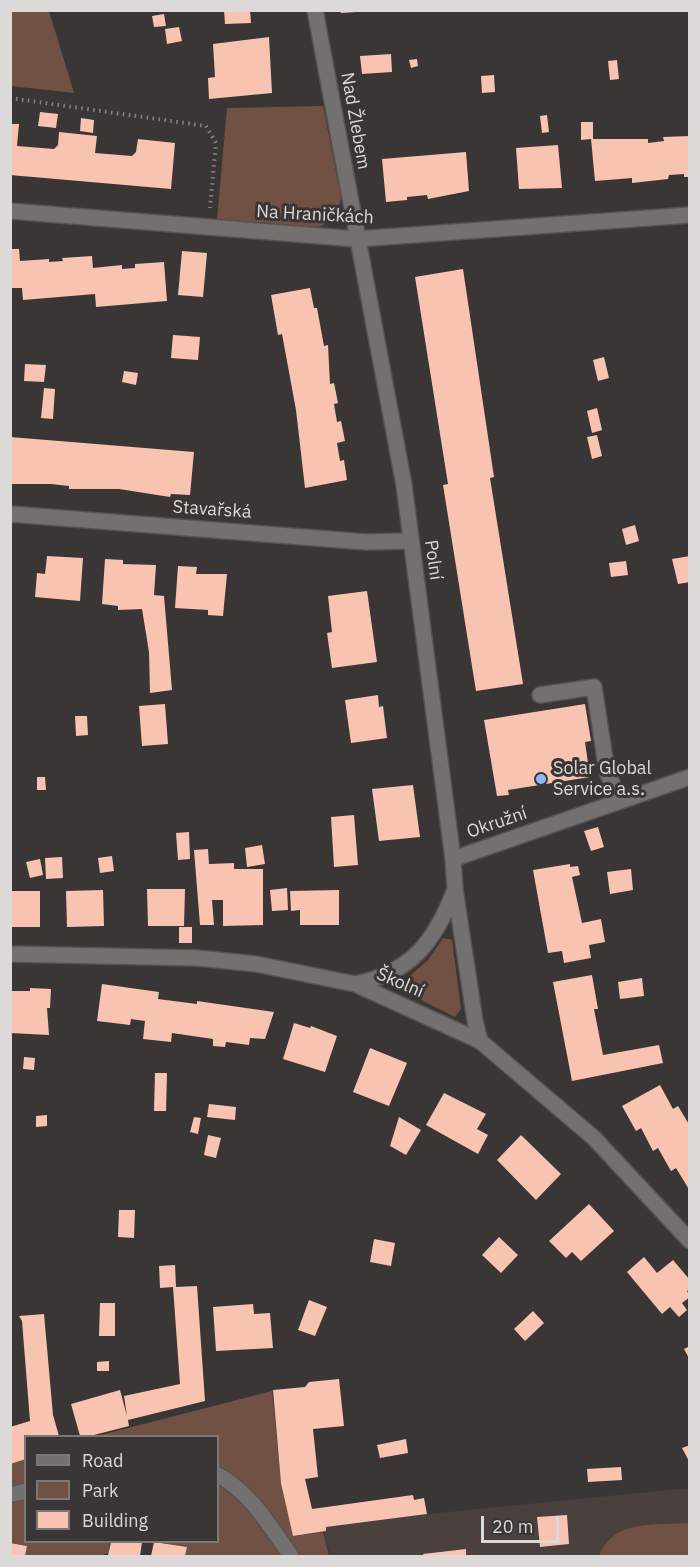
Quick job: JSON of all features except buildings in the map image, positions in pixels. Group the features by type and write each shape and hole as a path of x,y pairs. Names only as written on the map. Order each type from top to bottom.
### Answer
{"street":[{"name":"Nad Žlebem","path":"315,10 357,239"},
{"name":"Na Hraničkách","path":"10,211 357,239 690,214"},
{"name":"Polní","path":"357,239 404,485 455,889 480,1041"},
{"name":"Stavařská","path":"10,514 366,542 410,541"},
{"path":"540,695 594,687 607,772 620,801"},
{"name":"Okružní","path":"453,859 690,777"},
{"name":"Polní","path":"355,984 389,975 421,950 437,927 455,889"},
{"name":"Školní","path":"10,954 196,958 256,964 355,984 480,1041 594,1138 690,1241"},
{"path":"219,1476 246,1496 291,1557"}],"path":[{"path":"10,98 206,126 212,132 216,143 208,227"}],"shaded area":[{"path":"689,1488 689,1556 330,1556 324,1532 326,1527 438,1513"}],"green space":[{"path":"10,11 49,11 74,93 11,86"},
{"path":"323,106 341,196 339,207 332,219 319,227 217,220 227,108"},
{"path":"443,938 452,940 461,1009 455,1017 401,990 404,981 428,960"},
{"path":"272,1391 281,1481 294,1536 323,1532 329,1556 298,1556 255,1494 219,1468 219,1435 101,1435"},
{"path":"24,1457 24,1486 11,1489 11,1462"},
{"path":"219,1485 244,1504 284,1556 185,1556 187,1547 162,1543 219,1543"},
{"path":"24,1499 24,1543 110,1543 108,1553 100,1556 25,1556 27,1546 11,1543 11,1502"},
{"path":"689,1523 689,1556 599,1556 615,1535 625,1530 637,1526"}],"place":[{"name":"Solar Global Service a.s.","path":"541,779"}]}
